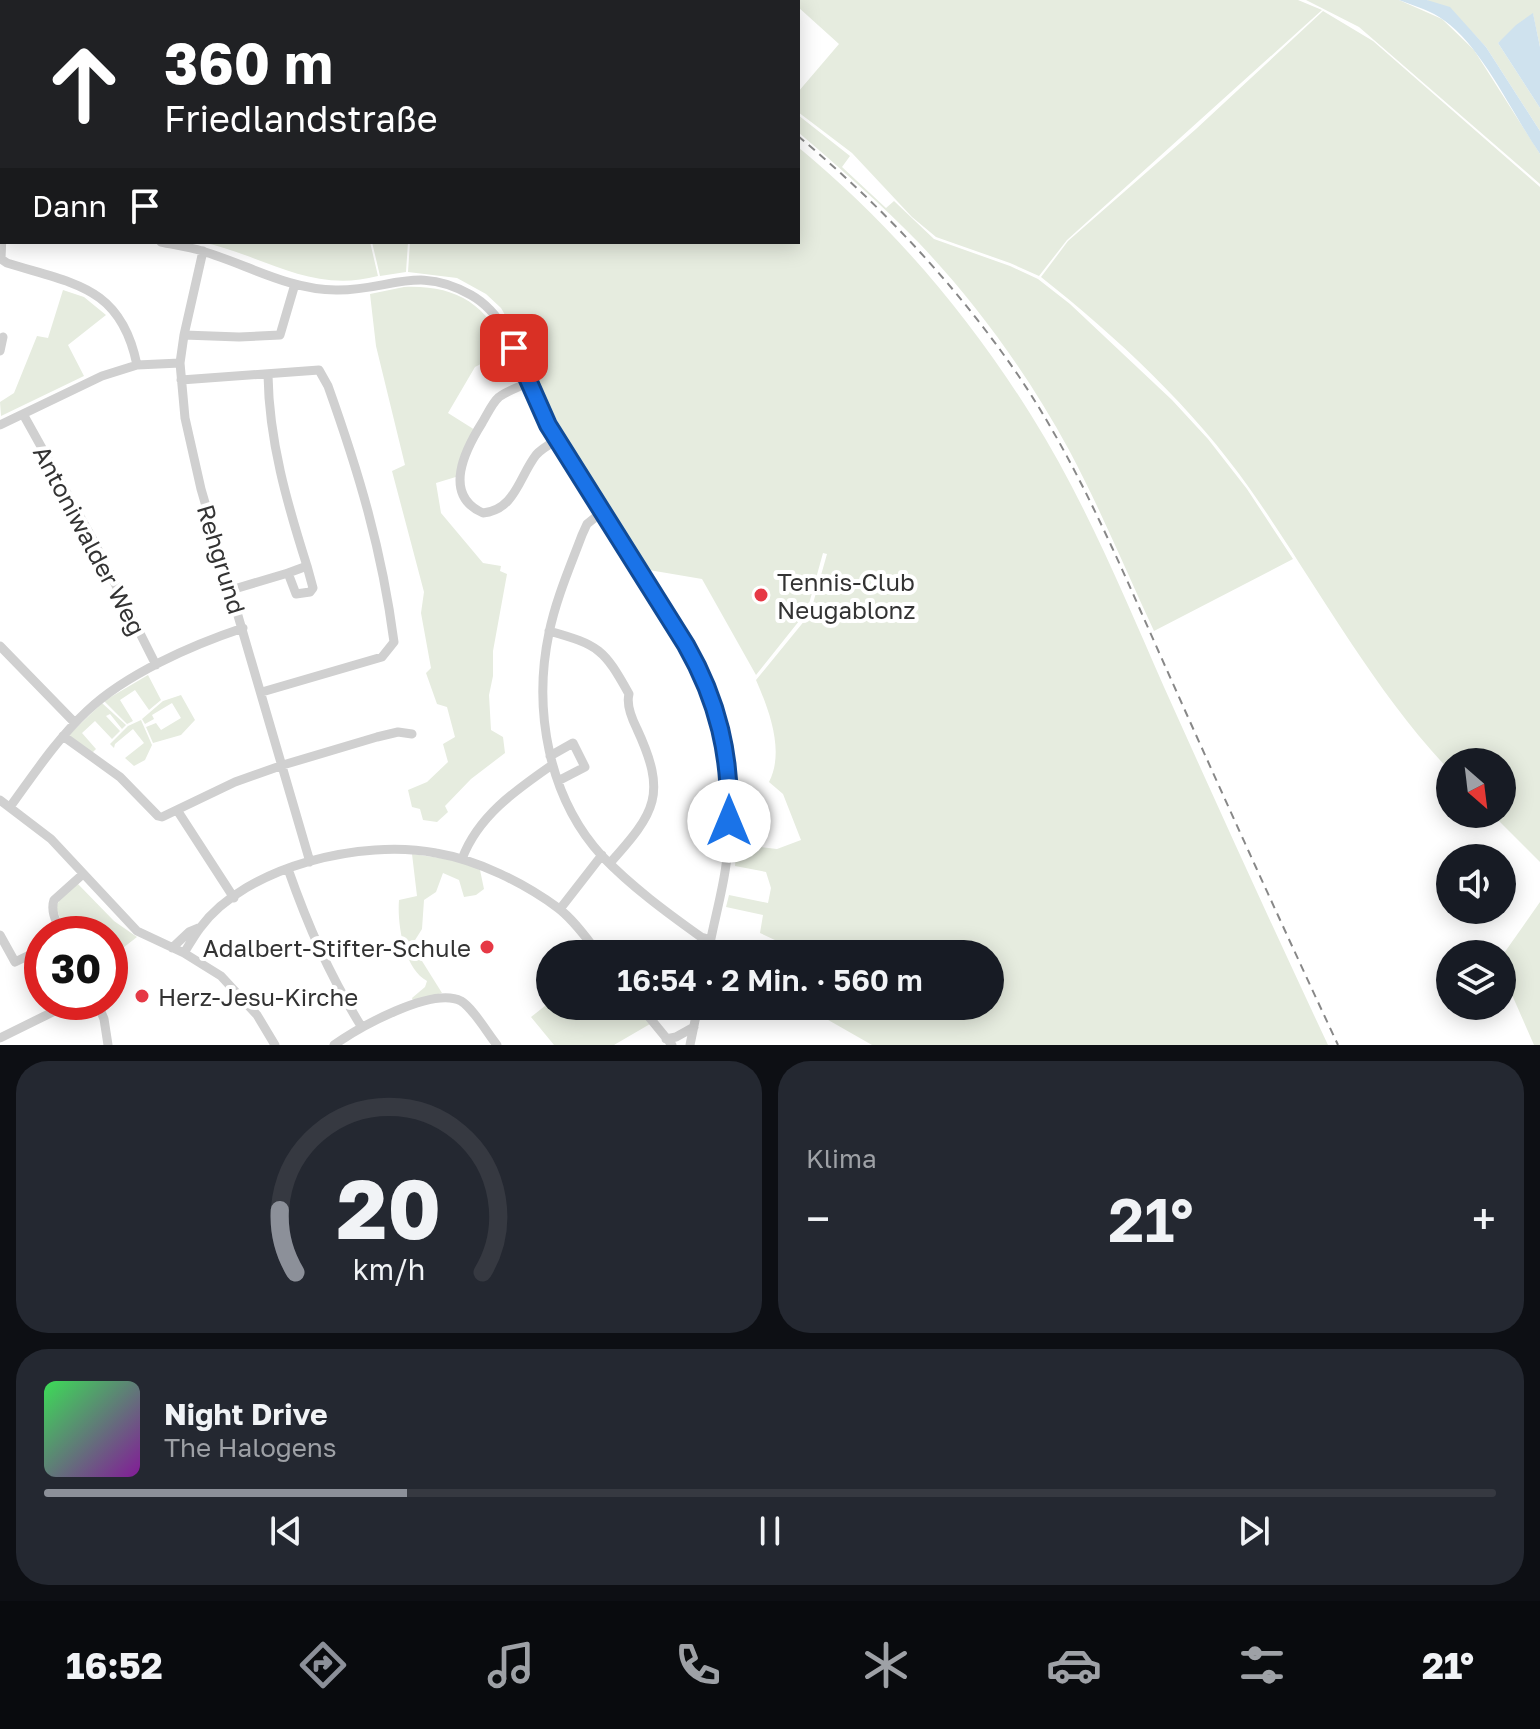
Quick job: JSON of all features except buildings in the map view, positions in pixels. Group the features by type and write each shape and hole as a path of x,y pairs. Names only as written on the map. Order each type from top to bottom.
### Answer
{"street":[{"path":"170,244 203,251 295,284 338,290 408,279 449,284 483,302 494,312 557,440 695,660 713,698 722,729 729,780 730,819 727,863 711,940 701,937 645,896 606,859 570,806 551,760 542,698 549,631 582,535 587,524 602,512"},
{"name":"Rehgrund","path":"203,251 180,363 185,418 195,468 310,862"},
{"path":"0,259 98,295 122,320 132,338 137,365"},
{"path":"184,335 280,335 295,284"},
{"path":"0,351 3,337"},
{"path":"0,425 102,376 137,365 180,363"},
{"path":"181,380 319,370 328,386 368,505 387,589 394,642 382,657 262,692"},
{"path":"268,375 268,407 276,452 314,583 310,592 296,594 288,573"},
{"path":"527,383 498,398 466,449 461,470 461,490 465,500 471,508 483,513 502,507 537,454 557,440"},
{"name":"Antoniwalder Weg","path":"23,414 92,538 156,665"},
{"path":"231,590 307,566"},
{"path":"10,807 63,736 101,700 156,665 196,645 243,628"},
{"path":"549,631 583,640 603,652 629,694 627,702 632,719 650,757 655,782 652,805 639,831 573,890 560,909"},
{"path":"0,646 75,723"},
{"path":"63,736 120,777 158,816 283,765 377,737 398,732 412,734"},
{"path":"462,859 467,843 485,818 573,743 585,767 558,781"},
{"path":"0,800 51,839 131,926 221,976 257,1015 275,1045"},
{"path":"177,810 234,898"},
{"path":"184,953 201,927 234,898 261,880 310,862 358,851 391,849 434,852 462,859 507,878 560,909 587,940"},
{"path":"288,869 322,959 361,1026"},
{"path":"55,916 54,900 83,874"},
{"path":"172,948 189,932 201,927"},
{"path":"0,935 15,962 24,958"},
{"path":"334,1045 361,1026 407,1006 437,1000 460,1000 497,1045"},
{"path":"0,1037 35,1020"},
{"path":"104,1020 108,1045"},
{"path":"651,1020 669,1042 694,1027"},
{"path":"690,1045 695,1020"}],"shaded area":[{"path":"800,0 1298,0 1322,10 1067,240 1039,276 936,237 912,217 852,153 800,114 800,90 839,44 800,9"},
{"path":"1306,0 1399,0 1442,19 1474,50 1540,154 1540,184 1359,27"},
{"path":"1427,0 1540,0 1540,47 1533,14 1498,43 1540,108 1540,131 1486,47 1473,33"},
{"path":"1323,11 1373,41 1540,187 1540,862 1506,828 1516,828 1516,748 1436,748 1436,755 1369,669 1228,459 1126,349 1041,277 1068,241 1196,129"},
{"path":"800,117 850,156 842,167 886,208 894,201 934,239 1038,279 1070,304 1172,400 1208,439 1247,489 1293,559 1154,631 1080,472 1019,368 961,291 919,243 800,134"},
{"path":"800,149 832,176 896,239 954,306 1007,378 1051,448 1103,549 1328,1045 872,1045 828,1020 1004,1020 1004,940 775,940 760,933 763,915 726,907 729,895 768,903 771,888 766,872 735,866 737,844 777,849 801,840 783,794 769,782 774,770 775,744 770,717 756,680 810,614 827,554 823,553 807,611 756,675 702,579 649,570 561,428 501,308 486,294 457,278 408,272 410,244 800,244"},
{"path":"209,244 370,244 378,276 353,280 309,277"},
{"path":"372,244 408,244 406,272 380,276"},
{"path":"404,287 439,289 467,300 489,320 507,350 475,367 448,413 475,430 459,476 436,483 441,513 483,563 501,566 500,571 507,574 493,651 489,695 491,730 503,737 505,753 471,779 445,806 448,812 437,822 423,820 420,809 412,807 408,790 427,782 448,762 443,744 455,737 447,707 437,704 426,673 431,668 421,613 424,592 392,471 405,465 376,346 370,294"},
{"path":"63,290 84,297 106,315 68,345 84,376 1,416 0,402 14,393 37,336 48,338"},
{"path":"148,675 161,700 149,710 135,690 120,700 133,721 127,724 104,701"},
{"path":"181,695 195,720 181,735 153,743 146,727 156,723 161,730 181,718 172,703 152,715 154,719 145,724 142,719 163,701"},
{"path":"102,703 126,725 122,729 110,714 106,716 120,731 112,739 95,721 82,733 96,749 92,753 68,736"},
{"path":"141,720 152,745 145,760 134,766 125,758 144,743 133,729 114,748 110,744 128,726"},
{"path":"412,854 461,861 480,870 484,889 476,895 464,897 459,880 443,873 436,892 424,900 422,929 412,945 442,993 413,1001 412,998 425,987 427,981 413,967 399,921 399,900 417,896"},
{"path":"77,883 109,916 59,916 56,907 61,897"},
{"path":"1540,902 1540,1045 1534,1045 1516,1004 1516,940 1513,940"},
{"path":"128,931 137,937 128,944"},
{"path":"536,1013 536,1020 647,1020 650,1024 614,1045 554,1045 531,1017"}],"water":[{"path":"1399,0 1427,0 1450,7 1486,47 1540,131 1540,154 1472,47 1435,14"},
{"path":"1533,13 1540,47 1540,108 1498,43"}],"railway":[{"path":"800,138 859,190 943,278 994,342 1041,410 1100,523 1338,1045"}],"place":[{"name":"Tennis-Club Neugablonz","path":"761,595"},
{"name":"Adalbert-Stifter-Schule","path":"487,947"},
{"name":"Herz-Jesu-Kirche","path":"142,996"}],"route":[{"path":"514,348 548,425 705,680 726,748 729,821"}]}
